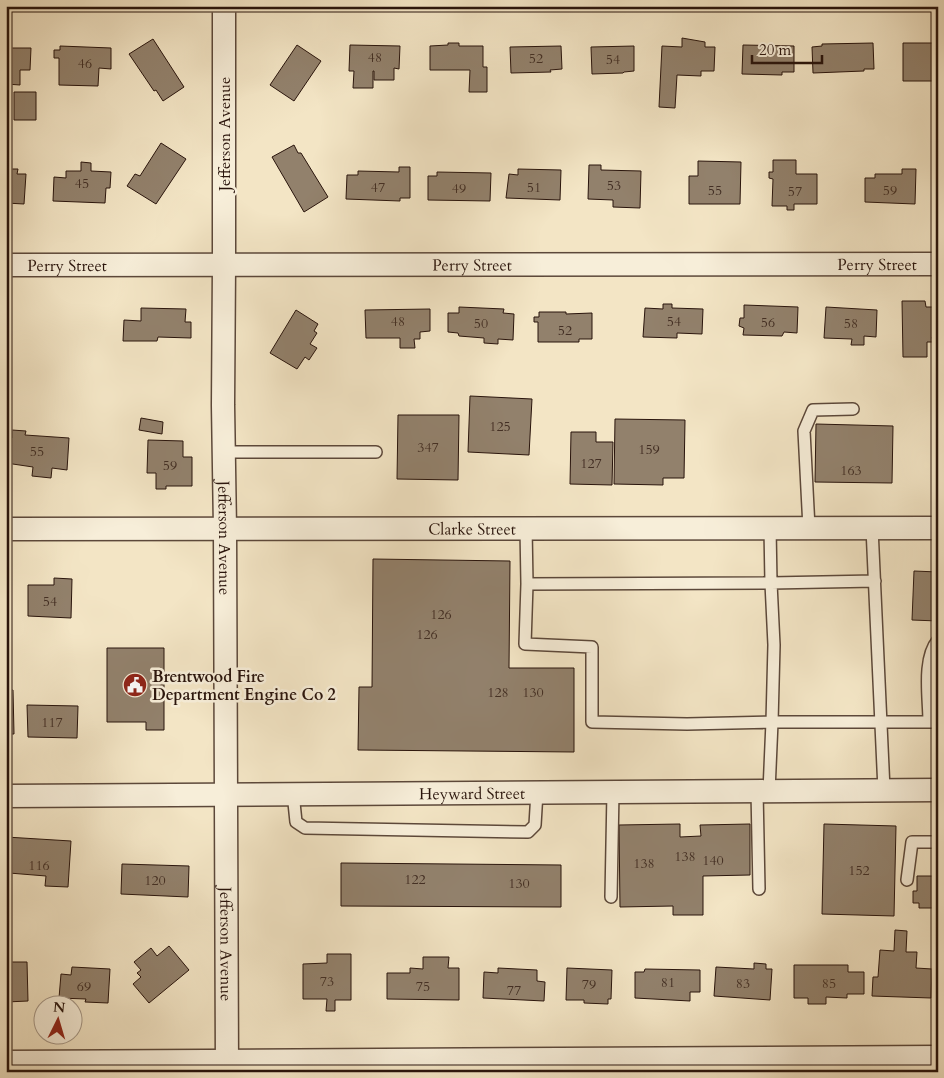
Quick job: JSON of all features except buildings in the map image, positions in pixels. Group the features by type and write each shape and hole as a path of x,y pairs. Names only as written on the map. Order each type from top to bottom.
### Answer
{"street":[{"name":"Jefferson Avenue","path":"224,6 227,1067"},
{"name":"Perry Street","path":"6,265 938,264"},
{"name":"Clarke Street","path":"6,529 938,528"},
{"name":"Heyward Street","path":"6,796 938,790"},
{"path":"6,1062 227,1067 938,1057"}],"lane":[{"path":"808,528 804,431 813,410 853,410"},
{"path":"224,452 376,452"},
{"path":"526,528 525,644 592,647 592,722 687,724 934,722 928,659 932,646 938,640"},
{"path":"759,889 763,791 772,722 774,645 770,528"},
{"path":"872,528 884,790"},
{"path":"527,584 875,581"},
{"path":"293,794 296,822 305,828 528,832 535,826 537,792"},
{"path":"611,897 613,792"},
{"path":"907,880 912,842 938,842"}],"place":[{"name":"Brentwood Fire Department Engine Co 2","path":"135,685"}]}
